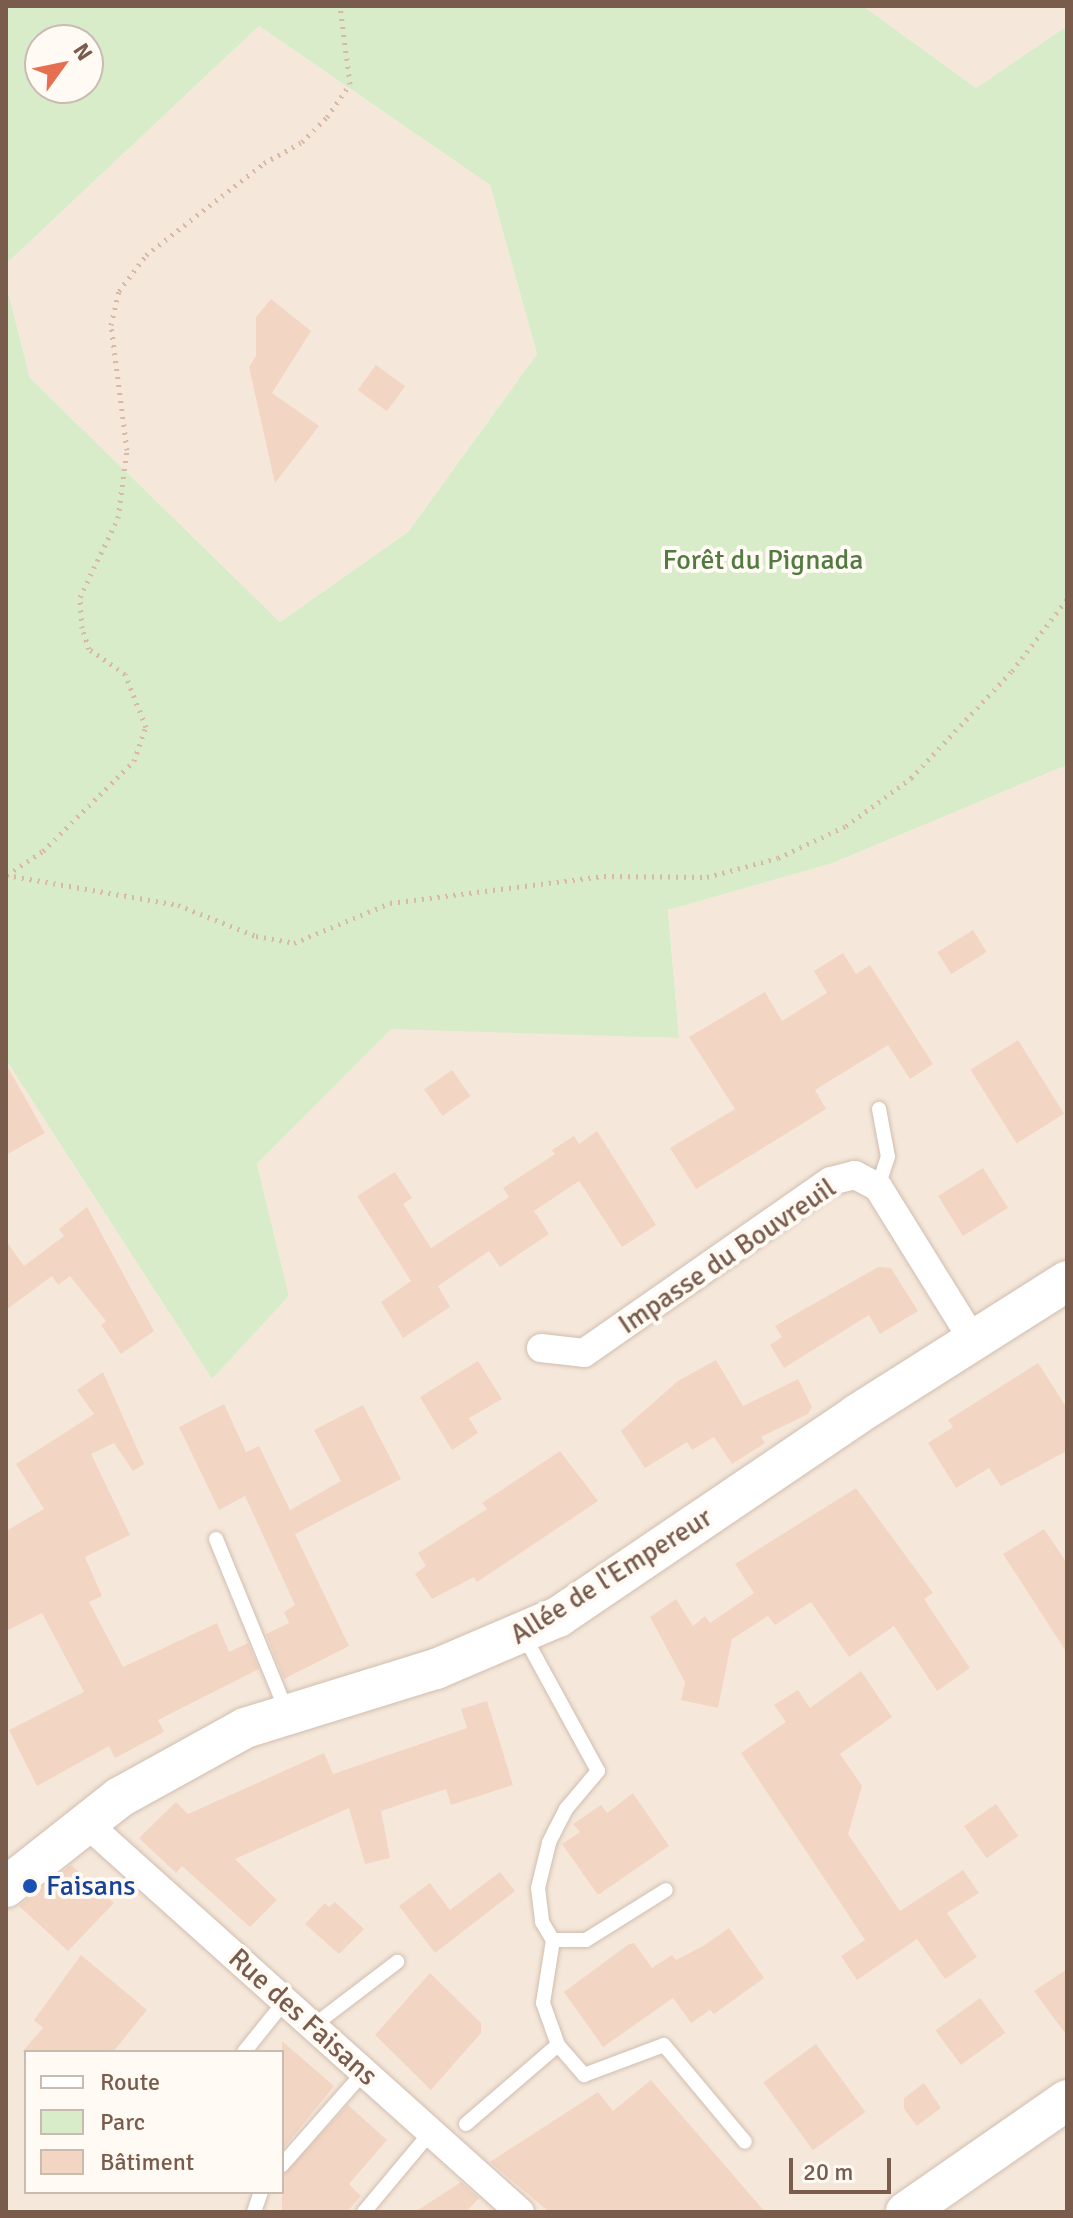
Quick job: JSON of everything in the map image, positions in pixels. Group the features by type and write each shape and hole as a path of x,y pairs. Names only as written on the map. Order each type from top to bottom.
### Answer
{"street":[{"name":"Impasse du Bouvreuil","path":"541,1348 584,1353 831,1181 855,1175 878,1187 973,1340"},
{"name":"Allée de l'Empereur","path":"6,1887 85,1822 168,1768 245,1728 436,1669 523,1634 611,1583 973,1340 1067,1281"},
{"name":"Rue des Faisans","path":"85,1822 520,2212"},
{"path":"906,2212 1067,2100"}],"lane":[{"path":"878,1187 888,1157 879,1109"},
{"path":"216,1539 288,1714"},
{"path":"523,1634 598,1771 566,1809 549,1843 538,1888 542,1922 553,1940 543,2003 558,2045 584,2075 664,2045 745,2142"},
{"path":"553,1940 586,1940 666,1890"},
{"path":"313,2026 397,1962"},
{"path":"246,2050 285,2001"},
{"path":"466,2124 558,2045"},
{"path":"284,2163 364,2072"},
{"path":"364,2212 431,2132"}],"path":[{"path":"340,6 350,84 327,117 302,142 264,163 146,255 119,291 111,325 127,450 118,518 80,597 82,628 89,649 125,674 146,727 134,761 43,851 6,875 178,905 256,936 294,943 390,903 604,876 707,877 778,858 846,826 911,778 1012,671 1067,599"}],"shaded area":[{"path":"863,6 1067,6 1067,26 976,88"},
{"path":"259,26 490,185 537,354 408,532 280,622 30,378 6,284 6,264"},
{"path":"1067,765 1067,2212 6,2212 6,1060 212,1379 289,1296 257,1164 391,1028 679,1038 668,910 833,863"}],"green space":[{"name":"Forêt du Pignada","path":"6,6 863,6 976,88 1067,26 1067,765 833,863 668,910 679,1038 391,1029 257,1164 289,1296 212,1379 6,1060 6,284 30,378 280,622 408,532 537,354 490,185 259,26 6,264"}],"building":[{"path":"271,299 311,331 272,393 319,426 275,483 249,367 256,356 256,317"},
{"path":"376,365 405,386 387,411 358,390"},
{"path":"973,930 987,952 951,974 937,952"},
{"path":"843,953 856,974 870,965 933,1064 910,1079 888,1045 815,1090 826,1109 696,1189 670,1148 735,1109 689,1037 765,992 782,1021 827,993 814,971"},
{"path":"1018,1040 1064,1114 1017,1143 971,1070"},
{"path":"6,1064 45,1133 6,1155"},
{"path":"452,1070 470,1096 443,1116 424,1090"},
{"path":"597,1131 656,1225 622,1247 579,1181 534,1211 549,1234 500,1267 489,1251 438,1286 450,1307 403,1338 381,1302 411,1281 357,1196 395,1172 412,1198 403,1204 431,1248 509,1197 503,1188 555,1154 552,1150 574,1136 579,1144"},
{"path":"983,1168 1008,1208 963,1236 938,1196"},
{"path":"87,1207 154,1331 121,1354 101,1325 106,1321 70,1276 58,1285 52,1276 6,1310 6,1241 24,1266 64,1236 59,1229"},
{"path":"878,1267 891,1268 918,1311 880,1334 869,1315 784,1368 770,1345 782,1337 775,1326"},
{"path":"716,1360 743,1406 798,1379 812,1407 808,1414 761,1437 765,1443 732,1464 714,1437 692,1450 687,1442 645,1468 621,1431 678,1381"},
{"path":"478,1361 502,1399 469,1418 478,1433 452,1450 420,1397"},
{"path":"1038,1363 1067,1408 1067,1451 1001,1486 989,1468 956,1488 928,1443 953,1427 948,1420"},
{"path":"103,1372 144,1464 133,1471 114,1443 91,1454 130,1535 85,1557 102,1596 89,1602 123,1667 217,1623 229,1652 248,1643 259,1669 158,1720 164,1732 115,1758 109,1746 37,1786 9,1730 84,1692 42,1613 6,1631 6,1531 44,1509 16,1464 94,1414 77,1390"},
{"path":"224,1404 246,1452 259,1446 290,1510 341,1481 314,1430 363,1405 401,1479 295,1534 349,1646 284,1679 266,1634 289,1623 284,1612 295,1605 245,1496 219,1510 179,1427"},
{"path":"560,1451 598,1501 477,1582 474,1577 432,1599 415,1574 426,1566 418,1553 487,1509 482,1503"},
{"path":"856,1488 933,1593 924,1599 970,1668 937,1691 894,1626 849,1657 811,1602 775,1625 768,1616 732,1639 718,1708 681,1700 685,1682 650,1617 676,1599 693,1626 705,1616 710,1623 754,1593 735,1564"},
{"path":"1044,1529 1067,1563 1067,1653 1003,1554"},
{"path":"861,1671 892,1717 840,1754 862,1786 848,1834 900,1911 963,1870 979,1893 947,1913 977,1957 945,1979 917,1939 857,1980 841,1956 865,1940 741,1753 786,1722 774,1705 798,1690 810,1708"},
{"path":"487,1701 513,1785 451,1805 446,1789 381,1811 390,1858 365,1864 349,1808 235,1859 277,1900 250,1927 182,1866 176,1873 139,1838 176,1802 188,1814 324,1753 333,1774 467,1728 461,1709"},
{"path":"633,1793 669,1846 598,1895 562,1844 580,1832 573,1824 601,1805 607,1813"},
{"path":"996,1804 1018,1836 986,1858 964,1826"},
{"path":"71,1865 114,1903 68,1951 19,1906"},
{"path":"500,1872 515,1891 435,1953 399,1906 430,1883 450,1910"},
{"path":"335,1902 364,1929 339,1954 305,1924 325,1903 329,1907"},
{"path":"729,1928 764,1978 714,2014 710,2010 691,2023 673,1998 603,2047 564,1992 629,1944 634,1943 652,1968 672,1955 676,1960 703,1946"},
{"path":"81,1955 147,2010 115,2050 22,2052 43,2028 34,2020"},
{"path":"1067,1969 1067,2036 1034,1991"},
{"path":"430,1973 481,2023 481,2033 431,2090 375,2035"},
{"path":"980,1998 1005,2033 961,2065 936,2030"},
{"path":"282,2041 334,2086 284,2148 284,2050"},
{"path":"816,2044 865,2112 813,2150 763,2082"},
{"path":"651,2080 765,2212 549,2212 490,2162 598,2092 613,2111"},
{"path":"924,2083 941,2108 917,2126 904,2109 904,2098"},
{"path":"348,2105 387,2140 349,2184 361,2196 347,2212 282,2212 284,2173"},
{"path":"461,2182 479,2198 466,2212 415,2212"}],"place":[{"name":"Faisans","path":"30,1886"}]}
